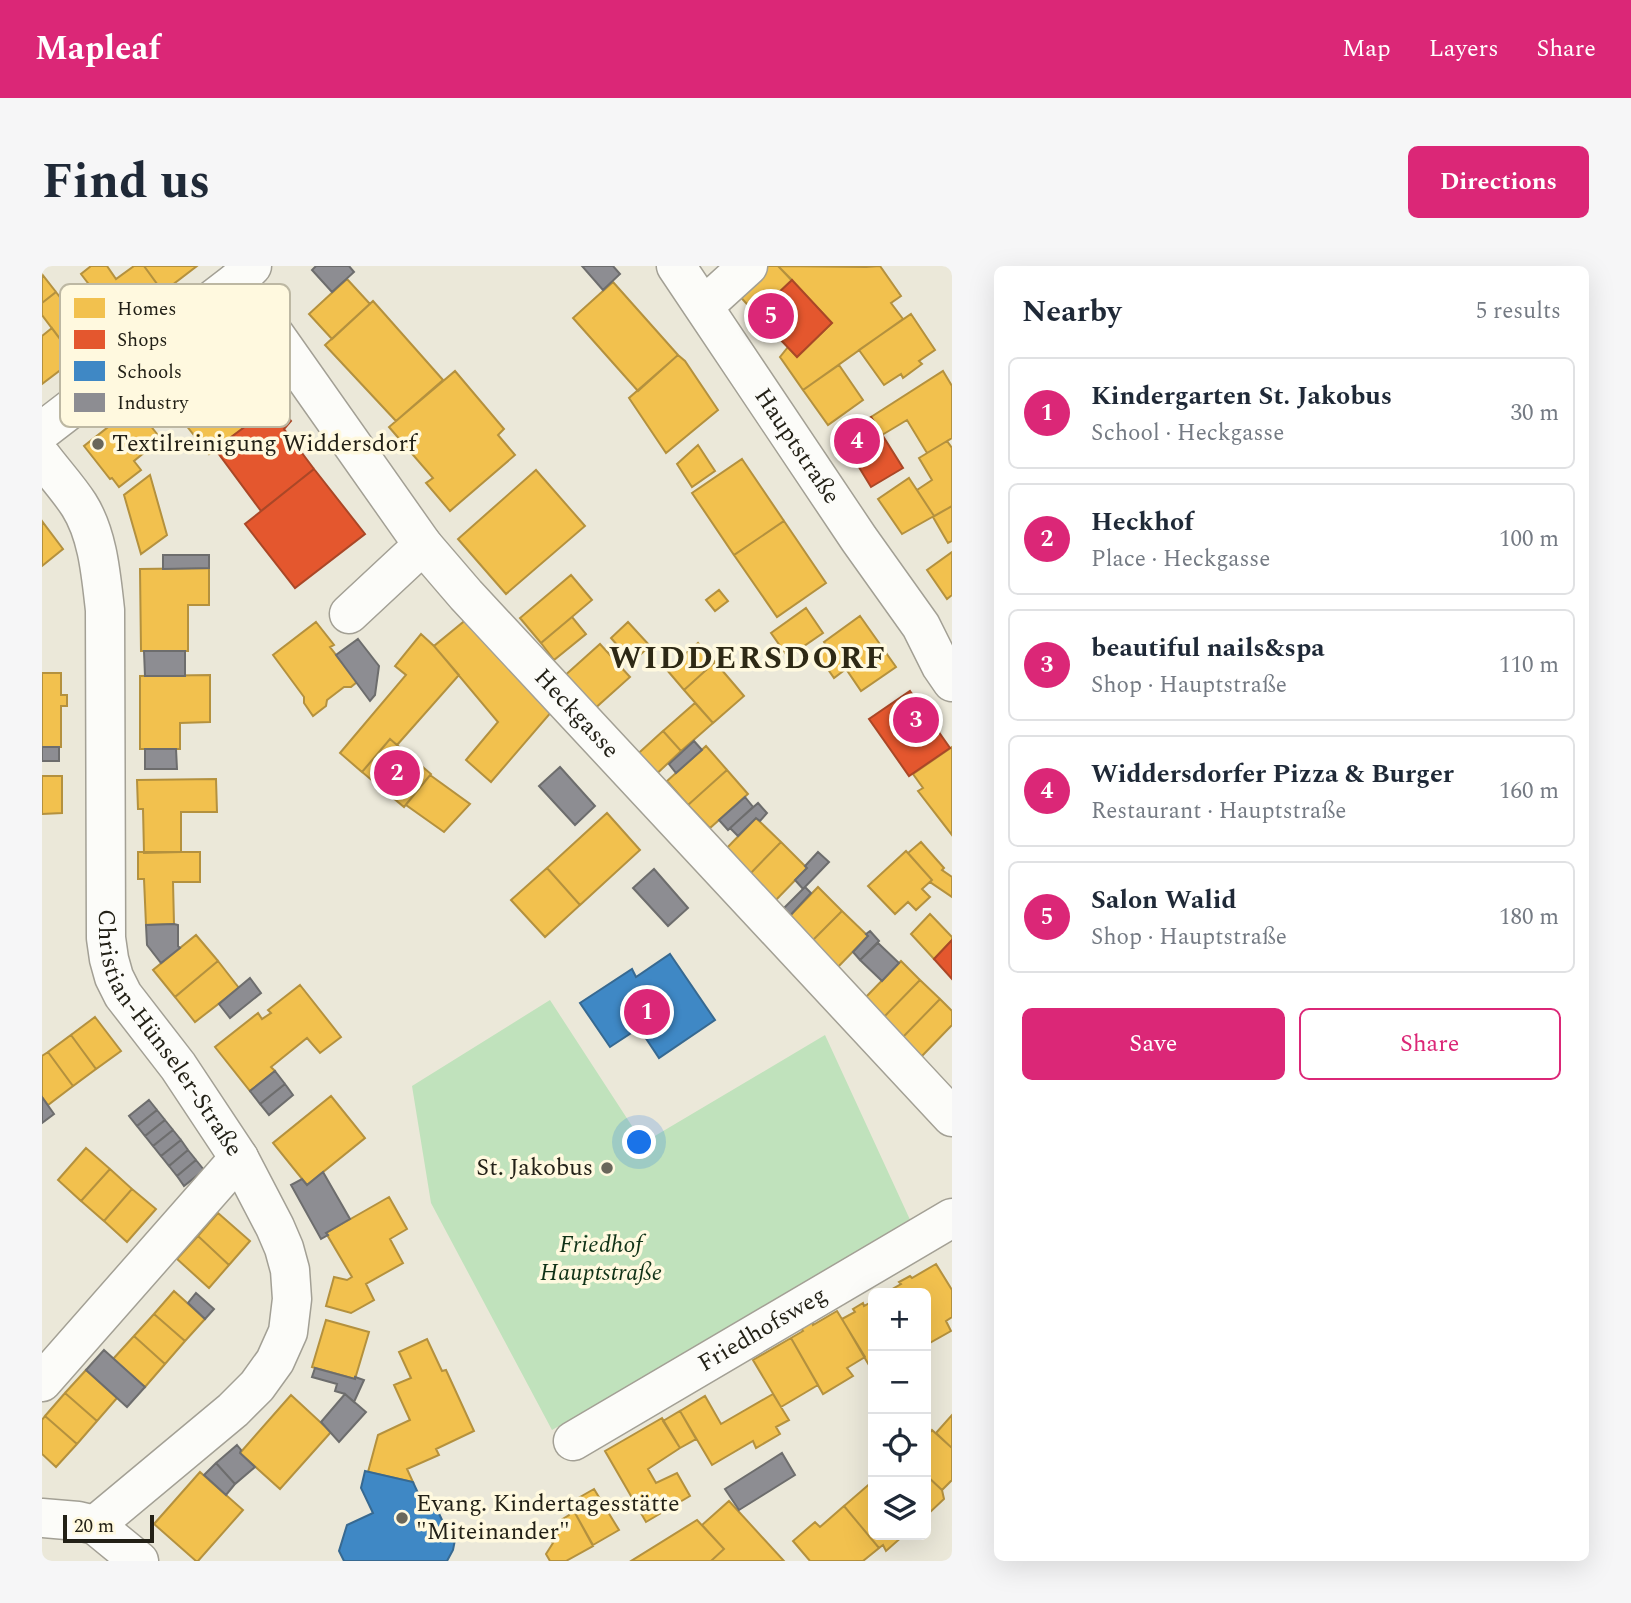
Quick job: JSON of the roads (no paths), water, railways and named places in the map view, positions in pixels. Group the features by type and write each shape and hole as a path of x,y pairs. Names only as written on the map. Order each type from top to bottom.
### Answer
{"street":[{"name":"Hauptstraße","path":"676,266 859,539 921,626 952,682"},
{"path":"704,306 748,266"},
{"name":"Heckgasse","path":"290,343 423,545 556,693 952,1117"},
{"path":"42,431 60,417"},
{"name":"Christian-Hünseler-Straße","path":"42,457 80,507 92,535 99,566 105,610 106,924 109,959 114,977 123,995 178,1066 239,1158 284,1248 290,1270 292,1299 288,1332 275,1361 257,1386 96,1525"},
{"path":"349,614 423,545"},
{"name":"Hauptstraße","path":"921,626 952,653"},
{"path":"42,1382 239,1158"},
{"name":"Friedhofsweg","path":"573,1441 952,1218"},
{"path":"42,1518 96,1525 139,1561"}],"place":[{"name":"Salon Walid","path":"771,316"},
{"name":"Widdersdorfer Pizza & Burger","path":"857,441"},
{"name":"Textilreinigung Widdersdorf","path":"98,444"},
{"name":"beautiful nails&spa","path":"916,720"},
{"name":"Heckhof","path":"397,773"},
{"name":"Kindergarten St. Jakobus","path":"647,1012"},
{"name":"St. Jakobus","path":"607,1168"},
{"name":"Evang. Kindertagesstätte \"Miteinander\"","path":"402,1518"}],"district":[{"name":"WIDDERSDORF","path":"748,658"}],"park label":[{"name":"Friedhof Hauptstraße","path":"601,1259"}]}
